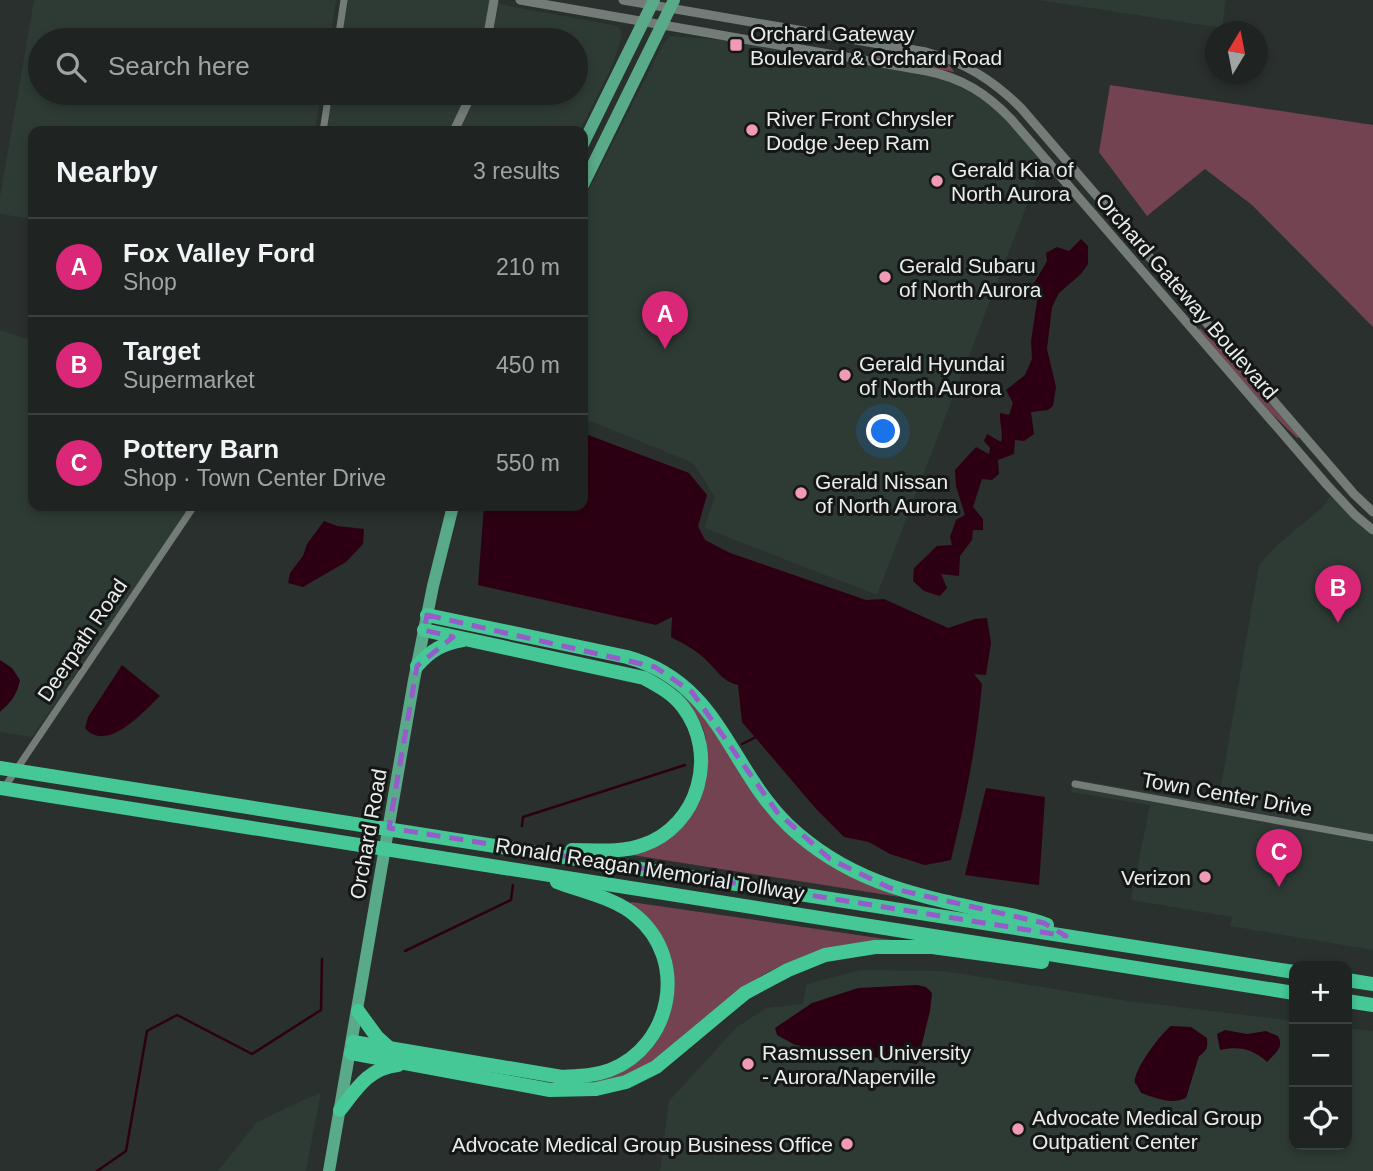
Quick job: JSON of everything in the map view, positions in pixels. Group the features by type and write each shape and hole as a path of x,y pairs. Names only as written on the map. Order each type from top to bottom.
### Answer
{"highway":[{"path":"425,622 468,639 644,678 662,687 684,708 691,720 699,744 702,767 692,802 677,823 656,839 625,849 519,848"},
{"path":"425,622 627,657 655,667 692,692 776,812 830,859 890,888 1044,923 1066,936"},
{"path":"417,666 443,645 468,639"},
{"name":"Ronald Reagan Memorial Tollway","path":"0,768 1289,971"},
{"name":"Ronald Reagan Memorial Tollway","path":"0,788 1289,992"},
{"path":"352,1047 389,1048 562,1077 610,1070 634,1056 650,1039 662,1020 668,1002 668,978 663,954 650,932 625,908 526,871"},
{"path":"352,1047 403,1064 550,1090 596,1089 626,1082 656,1068 745,993 788,970 825,955 895,946 932,947 1038,962 1088,960"},
{"path":"1352,981 1373,984"},
{"path":"1352,1002 1373,1005"},
{"path":"358,1011 377,1037 389,1048"},
{"path":"340,1110 373,1072 403,1064"}],"main road":[{"path":"588,134 653,2"},
{"path":"588,175 672,4"},
{"name":"Orchard Road","path":"329,1171 425,622 452,511"}],"street":[{"path":"340,28 344,0"},
{"path":"489,28 494,0"},
{"name":"Orchard Gateway Boulevard","path":"520,0 927,71 964,82 982,92 1011,118 1327,485 1373,530"},
{"name":"Orchard Gateway Boulevard","path":"623,0 672,4 926,52 961,64 990,80 1021,108 1349,488 1373,512"},
{"path":"324,126 328,105"},
{"path":"456,126 466,105"},
{"name":"Deerpath Road","path":"0,794 191,511"},
{"name":"Town Center Drive","path":"1075,784 1373,838"}],"highlighted area":[{"path":"427,615 655,667 692,692 777,812 830,859 890,888 1044,923 1066,936 389,828 417,666 453,637 424,630"}],"shaded area":[{"path":"34,0 336,0 332,28 29,28"},
{"path":"346,0 489,0 613,25 619,27 622,35 613,64 582,126 327,126 330,105 588,105 588,28 342,28"},
{"path":"1038,0 1226,0 1223,21 1205,21 1205,25"},
{"path":"28,35 28,105 319,105 316,126 28,126 28,218 0,214 0,197"},
{"path":"670,36 725,40 937,76 986,100 1043,163 877,595 704,528 715,497 693,463 588,420 588,191 662,46"},
{"path":"875,52 938,59 950,66 954,72 874,57"},
{"path":"1110,85 1373,125 1373,327 1252,205 1205,169 1147,216 1099,152"},
{"path":"1081,239 1088,246 1088,264 1081,274 1059,293 1052,307 1047,349 1056,387 1053,406 1048,410 1031,412 1034,434 1024,441 1015,440 1014,454 998,460 999,474 992,480 982,479 973,507 983,519 983,530 973,530 972,540 960,556 959,576 941,574 947,588 940,596 924,591 913,581 914,568 937,546 952,545 950,537 956,520 965,515 956,486 955,470 976,447 989,454 990,448 984,441 987,434 1001,442 1000,413 1009,415 1013,403 1006,390 1025,375 1032,359 1031,341 1038,295 1033,285 1047,261 1046,253 1057,247 1069,251"},
{"path":"1200,328 1299,437 1269,411 1198,330"},
{"path":"0,330 28,339 28,511 189,511 32,737 0,732"},
{"path":"588,435 689,473 707,495 698,526 705,540 730,553 866,600 884,599 948,628 987,618 991,643 986,675 974,674 982,684 980,706 970,773 951,860 925,865 890,854 869,842 844,837 817,810 742,722 738,685 725,679 700,654 671,637 672,617 656,625 478,585 484,511 588,511"},
{"path":"1330,496 1373,535 1373,950 1230,926 1232,917 1131,900 1150,805 1071,792 1073,779 1218,804 1259,565 1276,546 1323,507"},
{"path":"324,521 337,526 364,529 363,544 346,562 303,587 288,583 290,573"},
{"path":"0,660 12,668 20,680 13,698 0,712"},
{"path":"122,665 160,696 125,727 104,736 94,735 85,728 88,717"},
{"path":"681,691 697,706 751,788 853,878 900,897 632,855 671,836 705,748 703,728 679,693"},
{"path":"986,788 1045,797 1039,885 965,875"},
{"path":"631,902 892,940 826,952 778,967 746,986 652,1061 625,1075 594,1083 593,1081 633,1062 653,1047 660,1037 672,996 671,979"},
{"path":"861,970 944,971 1128,1001 1289,1020 1289,1150 1352,1150 1352,1029 1373,1031 1373,1171 660,1171 669,1101 737,1027 766,1008 803,1004 807,984"},
{"path":"917,985 926,987 932,993 917,1064 795,1045 777,1035 775,1028 812,1003 858,988"},
{"path":"1171,1026 1191,1027 1207,1038 1207,1046 1199,1056 1186,1098 1175,1101 1141,1093 1135,1083 1142,1062"},
{"path":"1225,1030 1247,1034 1266,1031 1278,1036 1280,1044 1267,1062 1245,1050 1220,1050 1217,1034"},
{"path":"321,1092 306,1171 218,1171 257,1122"}],"waterway":[{"path":"742,744 756,737"},
{"path":"522,826 523,817 685,765"},
{"path":"405,951 511,900 513,885"},
{"path":"97,1171 126,1151 147,1031 177,1015 252,1054 321,1010 322,959"}],"place":[{"name":"Orchard Gateway Boulevard & Orchard Road","path":"736,45"},
{"name":"River Front Chrysler Dodge Jeep Ram","path":"752,130"},
{"name":"Gerald Kia of North Aurora","path":"937,181"},
{"name":"Gerald Subaru of North Aurora","path":"885,277"},
{"name":"Fox Valley Ford","path":"665,349"},
{"name":"Gerald Hyundai of North Aurora","path":"845,375"},
{"name":"Gerald Nissan of North Aurora","path":"801,493"},
{"name":"Target","path":"1338,623"},
{"name":"Verizon","path":"1205,877"},
{"name":"Pottery Barn","path":"1279,887"},
{"name":"Rasmussen University - Aurora/Naperville","path":"748,1064"},
{"name":"Advocate Medical Group Outpatient Center","path":"1018,1129"},
{"name":"Advocate Medical Group Business Office","path":"847,1144"}]}
